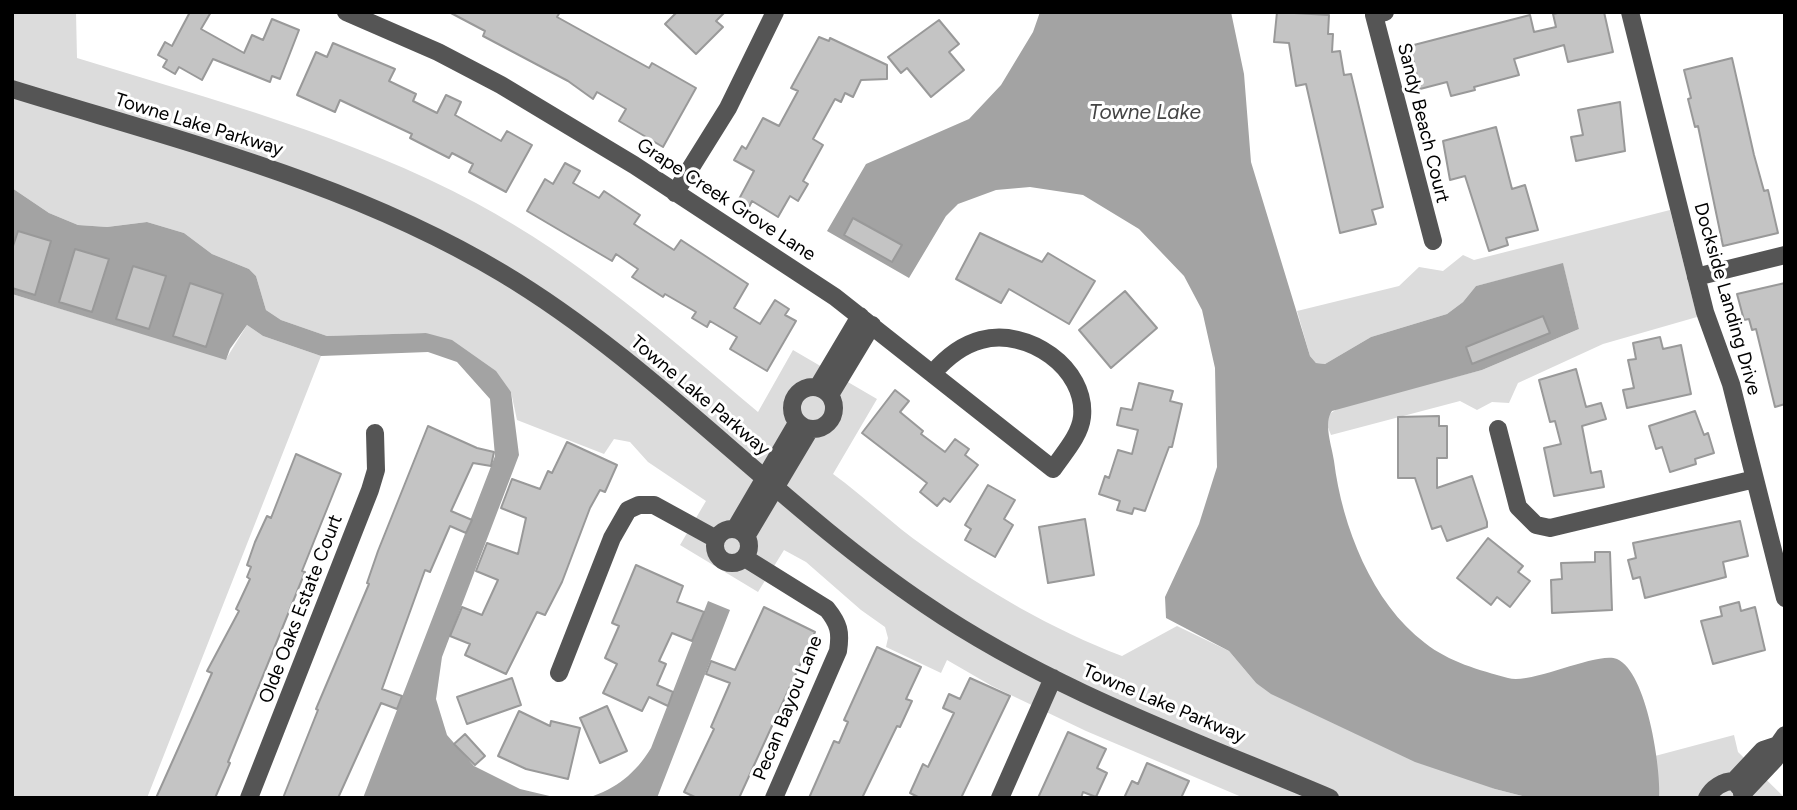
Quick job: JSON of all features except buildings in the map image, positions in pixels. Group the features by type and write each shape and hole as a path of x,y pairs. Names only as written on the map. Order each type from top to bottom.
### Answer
{"street":[{"name":"Grape Creek Grove Lane","path":"346,12 438,52 501,85 675,193 866,320 1053,469 1072,442 1082,419 1080,392 1058,359 1023,340 982,339 946,358 933,373"},
{"path":"675,193 728,108 775,12"},
{"name":"Dockside Landing Drive","path":"1630,12 1696,277 1731,384 1785,598"},
{"name":"Sandy Beach Court","path":"1379,14 1433,241"},
{"name":"Towne Lake Parkway","path":"12,89 326,187 427,232 503,273 574,321 883,575 926,606 971,634 1053,678 1330,798"},
{"path":"1696,277 1785,255"},
{"path":"825,389 866,320"},
{"path":"803,427 793,414 797,397 809,386 825,389"},
{"path":"716,539 715,547 723,560 731,563 745,558 741,532 803,427 830,419 834,409 825,389"},
{"path":"1498,429 1518,506 1536,525 1550,528 1755,479"},
{"name":"Olde Oaks Estate Court","path":"249,798 370,490 376,470 375,433"},
{"path":"559,673 619,521 628,510 639,505 654,505 716,539 741,532"},
{"name":"Pecan Bayou Lane","path":"745,558 827,609 837,621 841,633 838,651 774,798"},
{"path":"1000,798 1053,678"},
{"path":"1707,798 1716,787 1739,791 1763,750 1781,740"}],"shaded area":[{"path":"12,12 76,12 77,58 331,139 429,179 476,203 587,274 657,327 758,412 793,350 877,399 833,474 948,563 1045,621 1122,656 1177,626 1229,651 1256,683 1495,789 1530,798 1244,798 1086,731 992,686 947,660 941,673 886,647 888,638 885,627 861,610 806,562 784,550 758,592 680,545 706,501 648,462 630,442 614,439 604,454 517,420 511,392 426,333 327,336 281,320 266,310 256,276 249,269 212,254 184,233 147,222 107,227 78,225 49,213 12,188"},
{"path":"1670,210 1697,317 1603,344 1518,383 1509,403 1492,402 1477,410 1460,401 1331,435 1327,425 1328,415 1340,407 1482,370 1579,329 1563,264 1476,286 1463,302 1447,314 1371,337 1325,364 1316,363 1310,356 1297,311 1399,286 1419,267 1443,271 1463,255 1474,260"},
{"path":"12,294 226,359 247,325 263,336 321,356 147,798 12,798"},
{"path":"1734,735 1738,752 1785,798 1659,798 1655,756"}],"water":[{"name":"Towne Lake","path":"1040,12 1231,12 1244,74 1251,162 1310,356 1316,363 1325,364 1371,337 1447,314 1463,302 1476,286 1563,263 1579,329 1482,370 1332,411 1328,422 1329,435 1338,486 1352,537 1375,585 1406,626 1444,655 1475,668 1519,679 1608,658 1617,659 1628,668 1644,701 1650,722 1658,766 1659,798 1530,798 1415,762 1271,694 1256,683 1229,651 1166,618 1165,597 1199,524 1217,467 1215,368 1202,310 1184,276 1139,229 1083,195 1030,187 996,190 958,204 946,216 909,278 827,231 866,164 969,119 1001,85 1033,32"},
{"path":"12,188 49,213 78,225 107,227 147,222 184,233 212,254 249,269 256,276 266,310 281,320 327,336 426,333 452,340 496,371 511,392 519,455 442,657 436,699 447,735 474,766 520,789 558,798 363,798 495,456 490,399 457,362 428,352 321,356 263,336 247,325 230,349 226,360 12,294"},
{"path":"708,601 730,610 657,798 588,798 608,790 624,779 651,748"}]}
